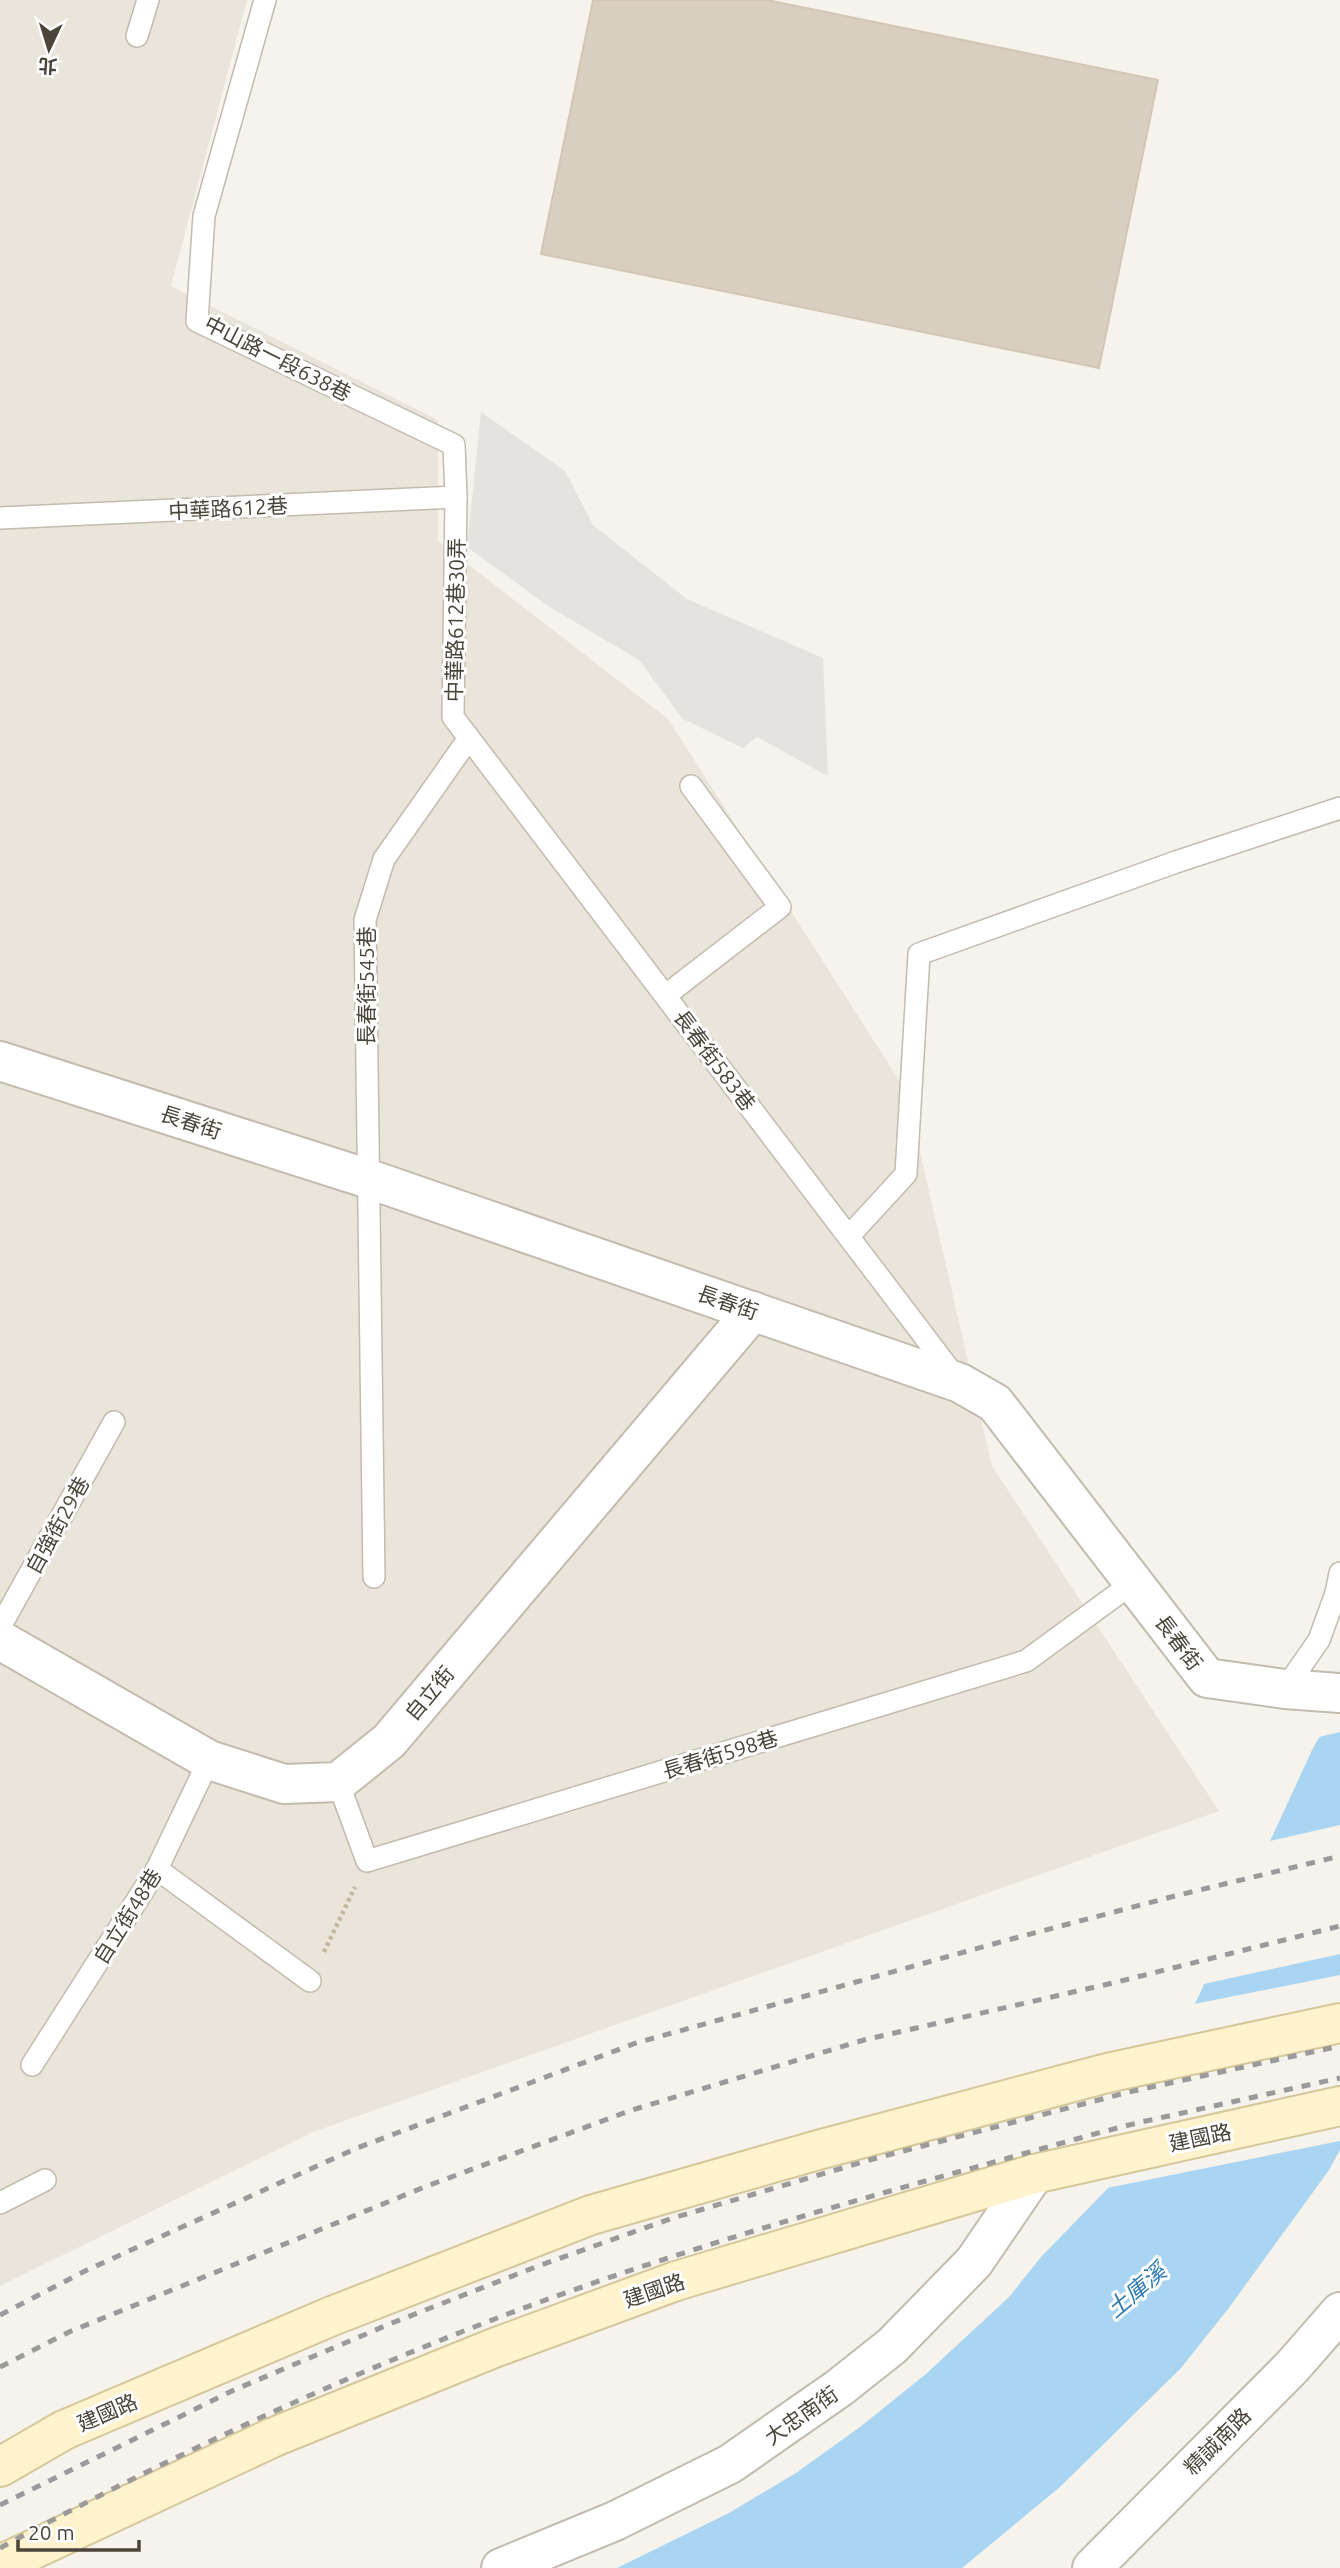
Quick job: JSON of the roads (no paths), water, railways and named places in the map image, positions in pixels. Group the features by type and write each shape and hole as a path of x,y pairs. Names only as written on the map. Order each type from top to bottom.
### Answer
{"main road":[{"name":"建國路","path":"0,2467 64,2430 320,2321 592,2215 818,2150 1107,2073 1340,2023"},
{"name":"建國路","path":"0,2565 274,2437 494,2348 676,2281 1034,2174 1340,2106"}],"street":[{"name":"長春街","path":"0,1060 369,1179 960,1382 995,1403 1207,1678 1285,1689 1340,1693"},
{"name":"自立街","path":"338,1782 389,1741 753,1311"},
{"path":"0,1640 209,1760 284,1784 338,1782"},
{"name":"大忠南街","path":"501,2568 615,2521 730,2464 839,2388 892,2346 974,2262 1034,2174"},
{"name":"精誠南路","path":"1092,2568 1292,2367 1340,2312"}],"lane":[{"path":"137,36 148,0"},
{"name":"中山路一段638巷","path":"265,0 204,216 197,321 454,445 456,498"},
{"name":"中華路612巷","path":"0,518 456,498"},
{"name":"中華路612巷30弄","path":"456,498 453,717 469,738"},
{"name":"長春街583巷","path":"469,738 960,1382"},
{"name":"長春街545巷","path":"374,1577 365,920 384,859 469,738"},
{"path":"666,995 780,907 691,786"},
{"path":"849,1236 906,1174 919,954 1177,862 1340,808"},
{"name":"自強街29巷","path":"0,1627 114,1422"},
{"path":"1285,1689 1319,1640 1336,1593 1340,1573"},
{"name":"長春街598巷","path":"338,1782 367,1861 1026,1661 1133,1583"},
{"name":"自立街48巷","path":"33,2065 157,1869 209,1760"},
{"path":"157,1869 310,1981"},
{"path":"0,2203 45,2180"}],"water":[{"name":"土庫溪","path":"1340,1702 1340,2150 1329,2170 1228,2309 1181,2368 1060,2487 962,2568 617,2568 729,2513 796,2473 860,2427 926,2374 1009,2297 1041,2257 1112,2184 1313,1748"}],"railway":[{"path":"0,2315 87,2270 357,2148 636,2043 1004,1941 1340,1856"},
{"path":"0,2367 69,2332 427,2186 632,2110 864,2040 1117,1982 1340,1926"},
{"path":"0,2505 234,2390 392,2323 538,2266 673,2218 873,2159 1129,2092 1340,2046"},
{"path":"0,2548 132,2479 266,2415 402,2356 540,2302 695,2249 905,2187 1137,2123 1340,2078"}]}
